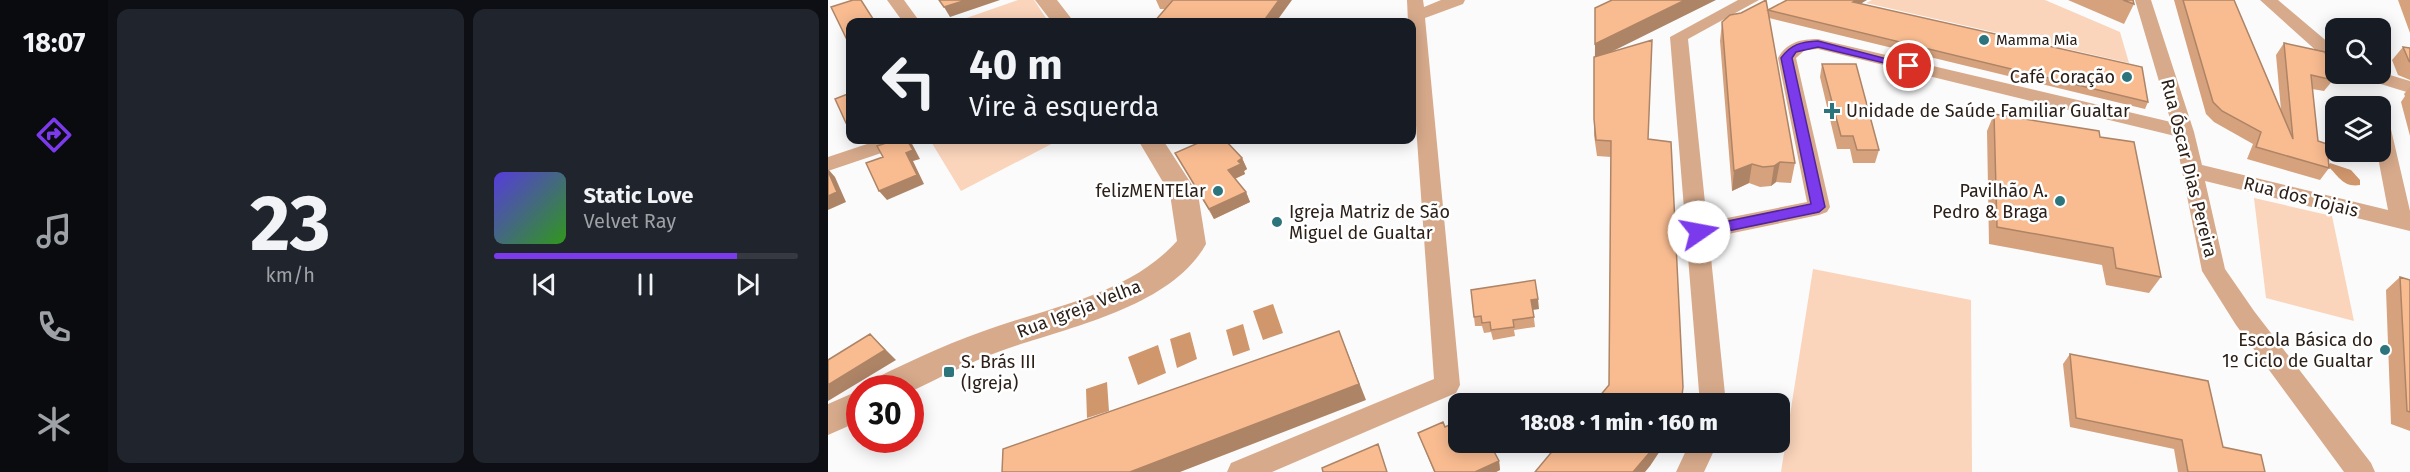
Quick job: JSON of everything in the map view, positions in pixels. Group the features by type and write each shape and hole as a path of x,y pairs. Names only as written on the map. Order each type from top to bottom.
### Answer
{"street":[{"path":"895,0 908,18"},
{"path":"1046,0 1060,18"},
{"path":"1241,472 1447,386 1416,8 1457,0"},
{"path":"1712,393 1699,232 1679,37 1751,0"},
{"name":"Rua Óscar Dias Pereira","path":"2143,0 2184,132 2214,271 2245,318 2361,472"},
{"path":"2268,0 2325,49"},
{"path":"1699,232 1819,207 1787,58 1792,50 1804,45 1818,44 2184,132"},
{"path":"2391,81 2410,87"},
{"path":"828,164 886,144"},
{"name":"Rua Igreja Velha","path":"915,375 983,344 1132,292 1161,275 1183,257 1192,244 1184,194 1153,144"},
{"path":"2391,162 2406,222"},
{"name":"Rua dos Tojais","path":"2191,170 2406,222"},
{"path":"828,420 846,411"},
{"path":"1690,472 1699,453"}],"shaded area":[{"path":"1018,0 1034,0 1046,18 966,18"},
{"path":"1872,0 2045,0 2120,32 2129,63 1866,3"},
{"path":"932,144 1051,144 961,191"},
{"path":"2330,163 2351,170 2360,180 2360,185 2345,183 2328,166"},
{"path":"2254,198 2332,216 2354,321 2266,298"},
{"path":"1813,269 1971,300 1972,472 1781,472 1784,453 1790,453 1790,415"},
{"path":"1273,304 1283,333 1263,340 1253,311"},
{"path":"1243,324 1250,350 1233,356 1226,330"},
{"path":"1190,332 1197,359 1177,368 1170,339"},
{"path":"1158,345 1166,373 1138,385 1128,357"},
{"path":"1107,382 1109,411 1087,418 1086,389"}],"building":[{"path":"853,0 861,0 872,18 846,18 846,38 831,7"},
{"path":"939,0 966,0 944,7"},
{"path":"1173,0 1279,0 1266,18 1157,18"},
{"path":"1612,0 1685,0 1595,44 1595,8"},
{"path":"1766,0 1795,163 1780,162 1774,166 1763,167 1752,164 1734,171 1722,22 1730,15 1741,13"},
{"path":"1787,0 1857,0 1853,2 2142,67 2148,102 1768,10"},
{"path":"2183,0 2234,0 2293,139 2284,43 2325,52 2325,78 2311,75 2318,141 2325,143 2325,162 2328,162 2329,168 2256,147 2261,132 2222,111 2213,102"},
{"path":"1652,40 1648,139 1671,142 1682,393 1602,393 1609,385 1611,141 1596,140 1594,57"},
{"path":"2403,47 2410,48 2410,62 2409,61"},
{"path":"1822,64 1856,64 1879,150 1857,150 1853,136 1841,136"},
{"path":"846,95 846,123 835,99"},
{"name":"Pavilhão A. Pedro & Braga","path":"1994,114 2099,131 2100,137 2134,142 2161,277 2116,268 2113,248 1997,227"},
{"path":"909,144 913,150 906,153 917,175 879,191 866,163 883,157 877,146"},
{"name":"felizMENTElar","path":"1196,144 1229,144 1242,158 1238,161 1241,164 1228,170 1246,192 1209,209 1175,153"},
{"path":"828,171 837,192 828,196"},
{"path":"2400,277 2410,280 2410,412 2407,411"},
{"path":"1535,280 1538,299 1531,300 1534,317 1513,320 1514,327 1491,330 1490,322 1482,323 1481,316 1474,317 1471,290"},
{"path":"1339,331 1359,384 1130,472 1002,472 1003,449"},
{"path":"870,334 885,350 828,385 828,360"},
{"path":"2070,354 2208,381 2223,447 2261,455 2265,472 2188,472 2182,440 2076,418"},
{"path":"1443,422 1445,427 1448,426 1448,453 1495,453 1499,461 1475,472 1435,472 1418,433"},
{"path":"1378,444 1387,472 1323,472 1322,468"},
{"path":"1551,453 1649,453 1633,472 1535,472"}],"place":[{"name":"Mamma Mia","path":"1984,40"},
{"name":"Café Coração","path":"2127,77"},
{"name":"Unidade de Saúde Familiar Gualtar","path":"1832,111"},
{"name":"felizMENTElar","path":"1218,191"},
{"name":"Pavilhão A. Pedro & Braga","path":"2060,201"},
{"name":"Igreja Matriz de São Miguel de Gualtar","path":"1277,222"},
{"name":"Escola Básica do 1º Ciclo de Gualtar","path":"2385,350"},
{"name":"S. Brás III (Igreja)","path":"949,372"}],"route":[{"path":"1699,232 1819,207 1787,58 1789,52 1804,45 1818,44 1909,66"}]}
